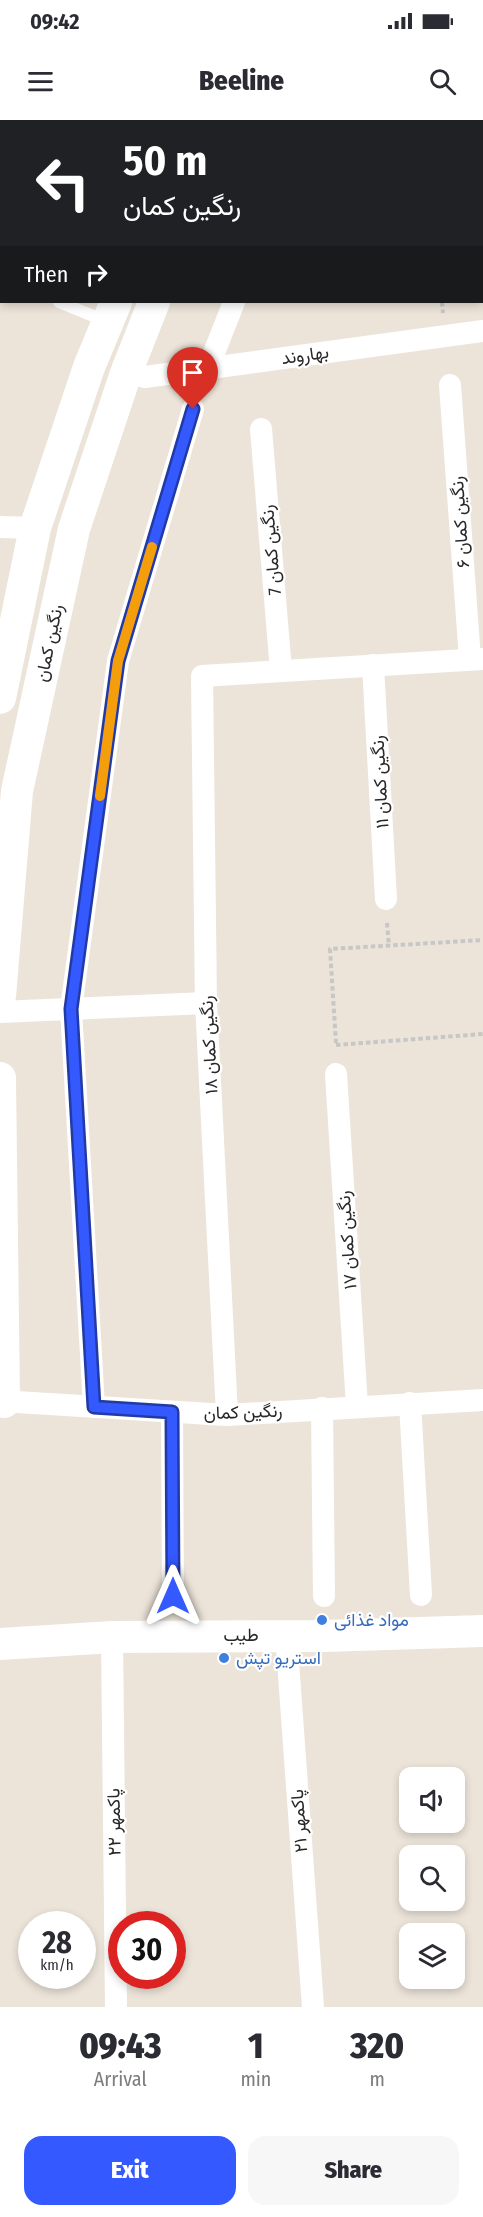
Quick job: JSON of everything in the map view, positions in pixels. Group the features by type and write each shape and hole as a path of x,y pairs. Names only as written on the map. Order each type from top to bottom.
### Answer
{"street":[{"name":"رنگین کمان","path":"0,996 18,791 74,529 126,373 154,303"},
{"path":"208,368 234,303"},
{"name":"رنگین کمان","path":"0,698 35,528 89,367 112,312"},
{"name":"بهاروند","path":"126,373 145,376 483,331"},
{"name":"رنگین کمان ۶","path":"450,385 477,659"},
{"path":"94,1407 71,1009 118,661 193,409"},
{"name":"رنگین کمان 7","path":"261,429 281,671"},
{"path":"0,527 35,528"},
{"path":"281,671 477,659"},
{"name":"رنگین کمان ۱۱","path":"374,665 386,899"},
{"name":"رنگین کمان ۱۸","path":"227,1415 206,1003 202,676 281,671"},
{"path":"0,1012 206,1003"},
{"name":"رنگین کمان ۱۷","path":"336,1074 357,1406"},
{"name":"رنگین کمان","path":"0,1078 2,1401 227,1415 483,1400"},
{"path":"410,1403 421,1595"},
{"path":"322,1408 324,1596"},
{"path":"172,1412 173,1596"},
{"name":"طیب","path":"0,1644 112,1637 286,1634 324,1636 483,1631"},
{"name":"پاکمهر ۲۱","path":"286,1634 313,2007"},
{"name":"پاکمهر ۲۲","path":"112,1637 116,2007"}],"lane":[{"path":"64,303 112,312"}],"path":[{"path":"336,1074 330,949 483,940"},
{"path":"336,1044 483,1034"}],"slow traffic":[{"path":"100,796 118,661 152,547"}],"place":[{"name":"مواد غذائی","path":"322,1620"},
{"name":"استریو تپش","path":"224,1658"}],"route":[{"path":"173,1596 172,1412 94,1407 71,1009 118,661 193,409"}]}
